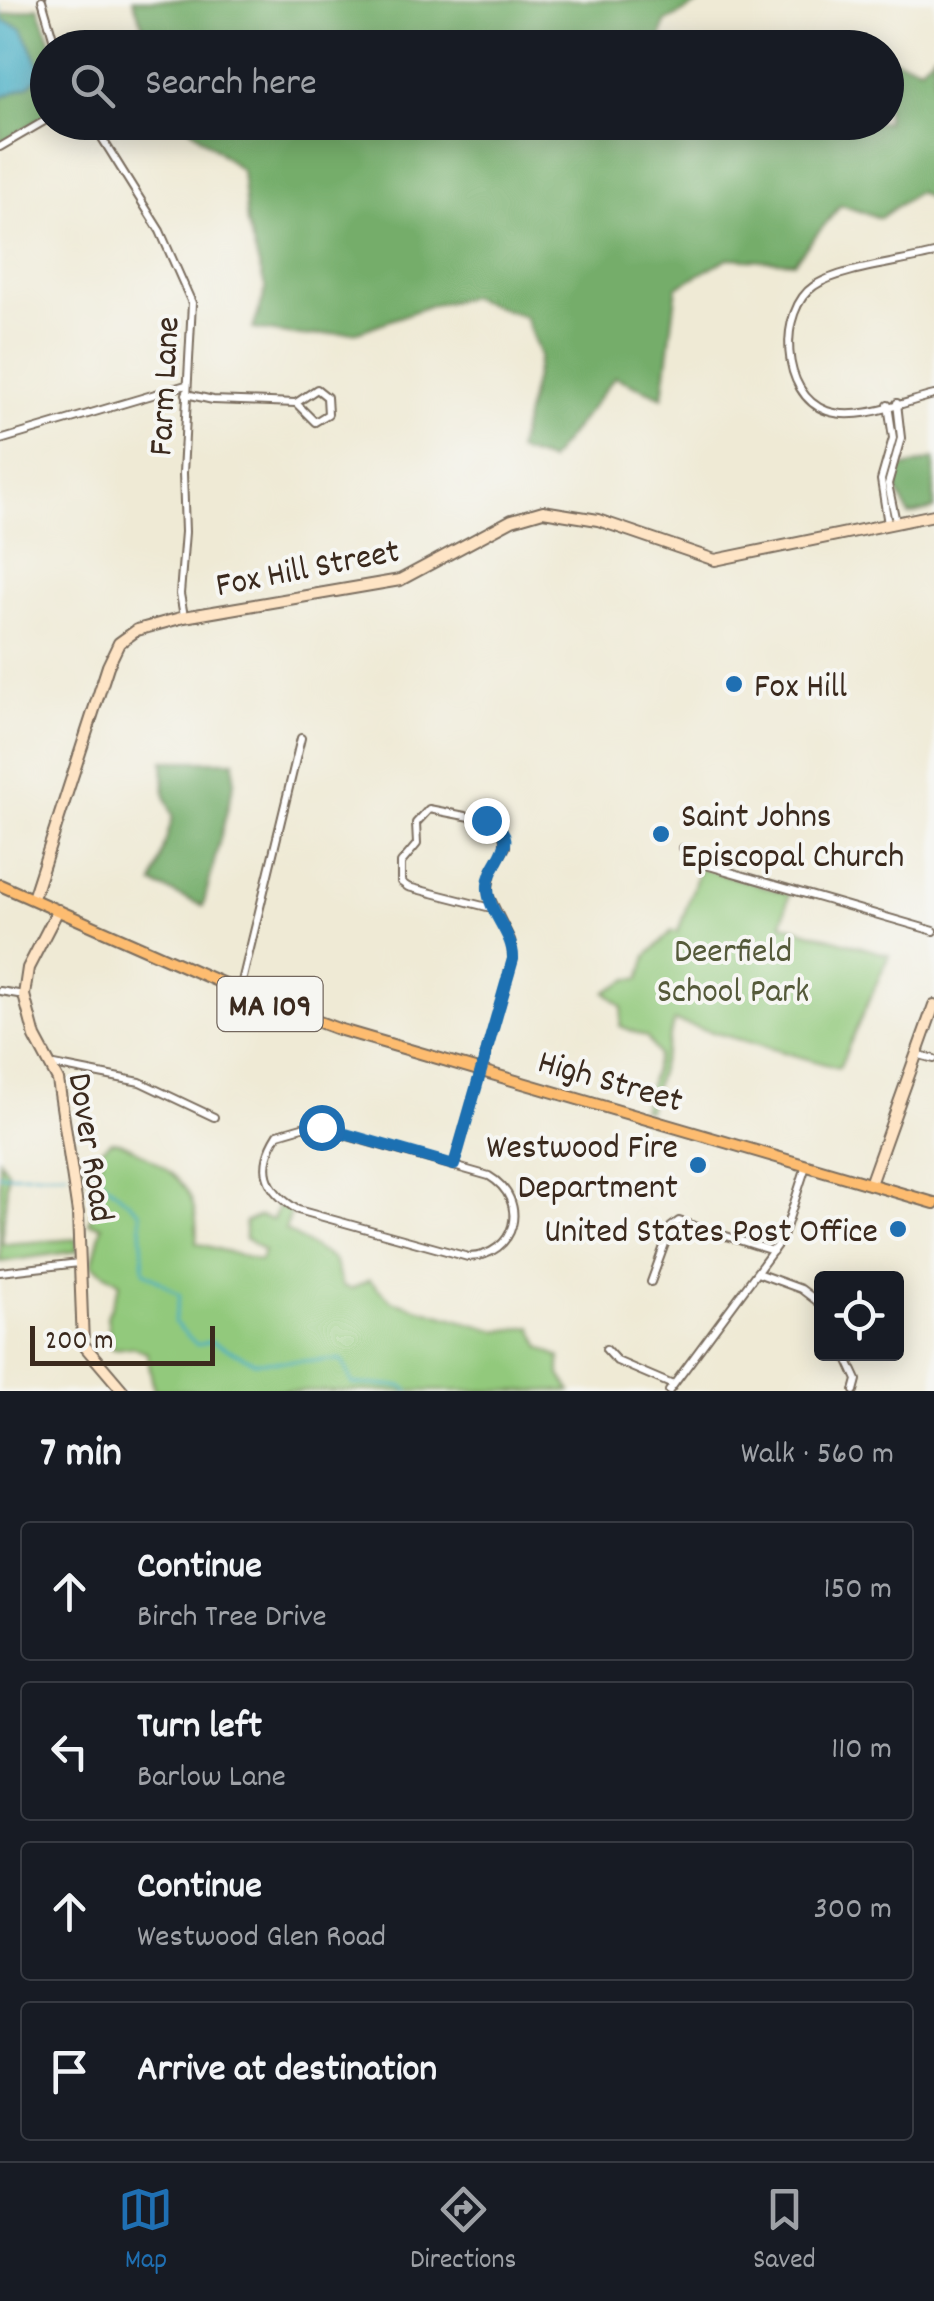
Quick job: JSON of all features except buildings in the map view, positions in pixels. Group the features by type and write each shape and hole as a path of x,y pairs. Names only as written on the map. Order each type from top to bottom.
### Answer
{"main road":[{"name":"High Street","path":"0,886 240,991 338,1029 806,1164 934,1206"}],"street":[{"path":"42,0 51,30"},
{"path":"0,147 30,130"},
{"name":"Farm Lane","path":"103,140 160,231 188,287 192,326 186,389 180,594 184,618"},
{"path":"934,254 815,284 797,314 789,358 802,394 827,411 840,413 934,395"},
{"path":"0,440 186,389 228,401 296,403 316,389 327,396 328,414 315,422 296,403"},
{"path":"892,404 901,438 888,484 893,524"},
{"name":"Fox Hill Street","path":"33,898 119,643 137,630 184,618 400,580 512,520 543,511 598,520 715,560 934,515"},
{"path":"240,991 301,738"},
{"path":"454,1165 513,959 510,940 494,909 488,886 506,847 501,829 486,820 428,809 416,822 417,844 404,856 399,878 408,888 494,909"},
{"path":"683,848 699,863 934,930"},
{"path":"0,991 24,995 28,968 58,910"},
{"name":"Dover Road","path":"24,995 35,1037 54,1066 78,1212 83,1344 124,1391"},
{"path":"870,1184 934,1005"},
{"path":"915,1054 934,1059"},
{"path":"54,1066 140,1082 214,1118"},
{"path":"309,1125 454,1165 489,1176 512,1199 515,1217 510,1232 493,1254 468,1257 442,1252 298,1210 273,1192 264,1164 278,1134 309,1125"},
{"path":"606,1349 617,1362 671,1388 772,1251 789,1222 806,1164"},
{"path":"650,1282 671,1227 678,1222 772,1251"},
{"path":"0,1272 81,1263"},
{"path":"756,1273 801,1289 814,1299"},
{"path":"848,1361 857,1380 854,1391"}],"green space":[{"path":"133,0 706,0 665,22 663,30 144,30"},
{"path":"38,7 47,30 30,30 30,125 0,143 0,16"},
{"path":"934,53 934,201 917,192 880,218 841,205 794,262 728,258 677,287 663,397 615,377 549,461 517,451 540,356 525,317 470,297 429,306 358,332 302,336 253,329 266,290 247,224 242,171 205,140 904,140 904,62 921,67"},
{"path":"934,459 934,509 909,515 896,489 898,469"},
{"path":"163,761 234,761 234,783 203,906 153,884 173,816 165,796"},
{"name":"Deerfield School Park","path":"700,868 789,894 782,924 889,955 839,1068 674,1021 648,1111 642,1109 658,1055 647,1037 620,1026 622,1007 606,992 629,979 640,979 647,956 672,931 678,932"},
{"path":"111,1141 134,1149 180,1181 192,1201 196,1243 260,1261 264,1251 245,1238 245,1222 260,1216 273,1220 278,1206 291,1211 285,1230 334,1260 342,1286 352,1289 369,1280 392,1301 498,1331 532,1327 541,1348 560,1357 560,1375 571,1391 154,1391 147,1353 133,1347 112,1349 107,1317 120,1283 92,1265 102,1226 89,1223 98,1192 92,1179 75,1169 101,1162 100,1150"},
{"path":"0,1160 8,1172 2,1244 77,1239 77,1251 0,1262"}],"water":[{"path":"0,19 22,28 30,45 30,85 0,98"}],"waterway":[{"path":"0,7 1,18"},
{"path":"77,1171 92,1171 140,1212 144,1271 180,1295 174,1322 197,1345 211,1341 255,1362 342,1360 353,1384 403,1386 409,1391"},
{"path":"0,1175 67,1173"}],"place":[{"name":"Fox Hill","path":"734,684"},
{"name":"Saint Johns Episcopal Church","path":"661,834"},
{"name":"Westwood Fire Department","path":"698,1165"},
{"name":"United States Post Office","path":"898,1229"}],"route":[{"path":"321,1127 454,1165 513,959 510,940 488,893 489,878 506,847 505,840 501,829 486,820"}]}
